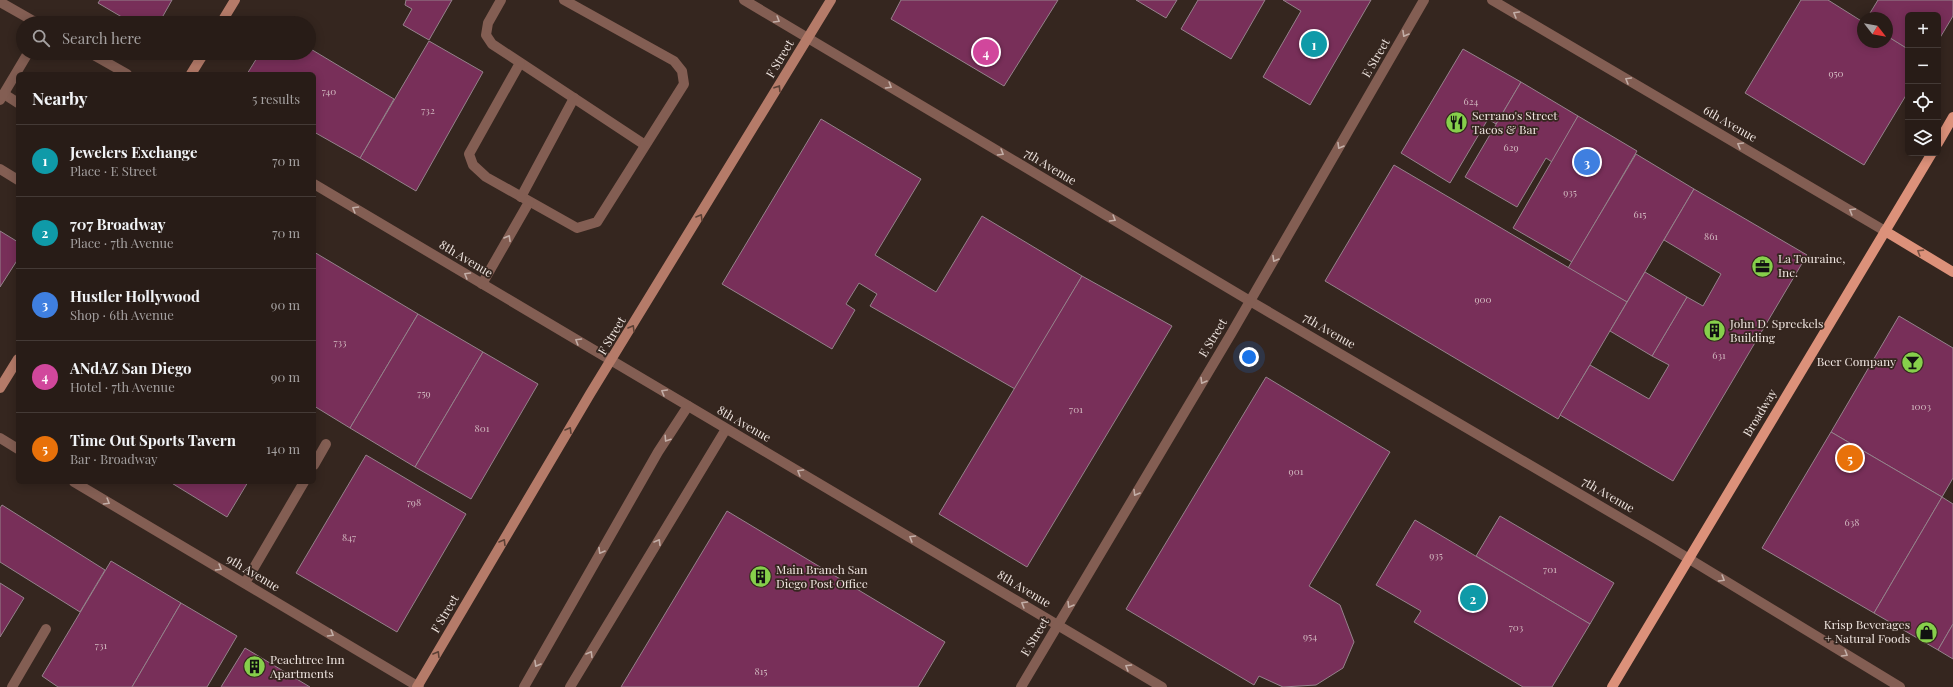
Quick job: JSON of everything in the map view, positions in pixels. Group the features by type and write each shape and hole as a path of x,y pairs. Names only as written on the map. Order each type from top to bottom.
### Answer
{"main road":[{"path":"225,16 235,0"},
{"name":"F Street","path":"418,687 590,394 612,361 831,0"},
{"path":"192,72 200,60"},
{"path":"1941,137 1953,116"},
{"name":"Broadway","path":"1612,687 1930,156"},
{"name":"6th Avenue","path":"1886,231 1953,272"},
{"path":"0,388 16,362"}],"street":[{"path":"501,0 488,24 486,35 492,44 645,145"},
{"path":"520,63 469,154 473,164 486,177 577,228 597,222 684,84 682,71 674,61 564,0"},
{"name":"7th Avenue","path":"744,0 1250,301 1688,558 1900,687"},
{"name":"E Street","path":"1021,687 1250,301 1424,0"},
{"name":"6th Avenue","path":"1492,0 1886,231"},
{"path":"0,2 25,16"},
{"path":"17,72 24,60"},
{"path":"102,60 123,72"},
{"path":"16,73 2,97 16,102"},
{"path":"482,284 574,98"},
{"path":"0,169 16,179"},
{"name":"8th Avenue","path":"316,185 1162,687"},
{"path":"524,687 658,452 688,406"},
{"path":"570,687 726,429"},
{"path":"0,438 16,448"},
{"path":"316,462 326,444"},
{"name":"9th Avenue","path":"77,484 418,687"},
{"path":"245,583 303,484"},
{"path":"12,687 46,629"}],"building":[{"path":"100,0 172,0 163,16 120,16 98,3"},
{"path":"406,0 452,0 429,40 403,25 412,9 405,5"},
{"path":"901,0 1058,0 1004,86 891,19"},
{"path":"1136,0 1177,0 1166,18"},
{"path":"1198,0 1265,0 1231,59 1181,29"},
{"path":"1283,0 1371,0 1310,105 1263,77 1301,11"},
{"path":"1801,0 1828,0 1857,18 1857,48 1893,48 1893,40 1905,47 1905,97 1864,165 1745,93"},
{"path":"1878,0 1953,0 1953,16 1941,36 1941,12 1905,12 1905,47 1893,40 1893,12 1871,12"},
{"path":"429,41 483,72 416,191 360,158"},
{"path":"1463,49 1521,82 1496,124 1488,119 1450,183 1401,153"},
{"path":"316,52 394,99 360,158 316,133 316,72 248,72 256,60 316,60"},
{"path":"1521,82 1578,116 1552,162 1546,158 1517,207 1465,177"},
{"path":"1578,116 1637,151 1572,262 1513,228"},
{"path":"821,119 921,179 875,255 936,292 982,216 1082,276 1015,389 870,306 877,294 859,283 846,304 855,310 832,349 722,284"},
{"path":"1636,154 1694,189 1627,302 1568,268"},
{"path":"1394,165 1627,302 1558,419 1325,281"},
{"name":"John D. Spreckels Building","path":"1694,189 1807,255 1673,481 1560,415 1590,365 1649,399 1669,365 1652,356 1687,297 1703,306 1721,274 1664,240"},
{"path":"0,231 16,241 16,262 0,287"},
{"path":"316,253 418,314 350,428 316,407"},
{"path":"1645,272 1687,297 1652,356 1610,331"},
{"path":"1082,276 1172,326 1027,567 939,514"},
{"path":"418,314 483,352 415,467 350,428"},
{"path":"1899,316 1953,348 1953,478 1942,497 1831,432"},
{"path":"483,352 538,384 471,499 415,467"},
{"path":"1266,377 1390,452 1309,586 1340,605 1354,642 1343,668 1316,685 1283,687 1259,676 1254,685 1126,609"},
{"path":"1831,432 1942,497 1874,613 1762,548"},
{"path":"366,455 466,514 397,632 296,573"},
{"path":"173,484 247,484 227,517"},
{"path":"1942,497 1953,504 1953,624 1938,650 1874,613"},
{"path":"2,505 105,570 80,612 0,562 0,508"},
{"name":"Main Branch San Diego Post Office","path":"727,511 945,642 918,687 621,687"},
{"path":"1500,516 1614,583 1590,624 1476,556"},
{"path":"1415,520 1590,624 1552,687 1523,687 1414,622 1421,611 1376,585"},
{"path":"111,561 181,603 132,687 58,687 42,676"},
{"path":"0,583 24,598 0,637"},
{"path":"181,603 237,636 207,687 132,687"},
{"path":"1953,624 1953,659 1938,650"},
{"name":"Peachtree Inn Apartments","path":"245,648 310,687 221,687"}],"place":[{"name":"Jewelers Exchange","path":"1314,44"},
{"name":"ANdAZ San Diego","path":"986,52"},
{"name":"Serrano's Street Tacos & Bar","path":"1456,123"},
{"name":"Hustler Hollywood","path":"1587,162"},
{"name":"La Touraine, Inc.","path":"1763,266"},
{"name":"John D. Spreckels Building","path":"1714,331"},
{"name":"Beer Company","path":"1912,362"},
{"name":"Time Out Sports Tavern","path":"1850,458"},
{"name":"Main Branch San Diego Post Office","path":"761,577"},
{"name":"707 Broadway","path":"1473,598"},
{"name":"Krisp Beverages + Natural Foods","path":"1926,632"},
{"name":"Peachtree Inn Apartments","path":"255,667"}]}
